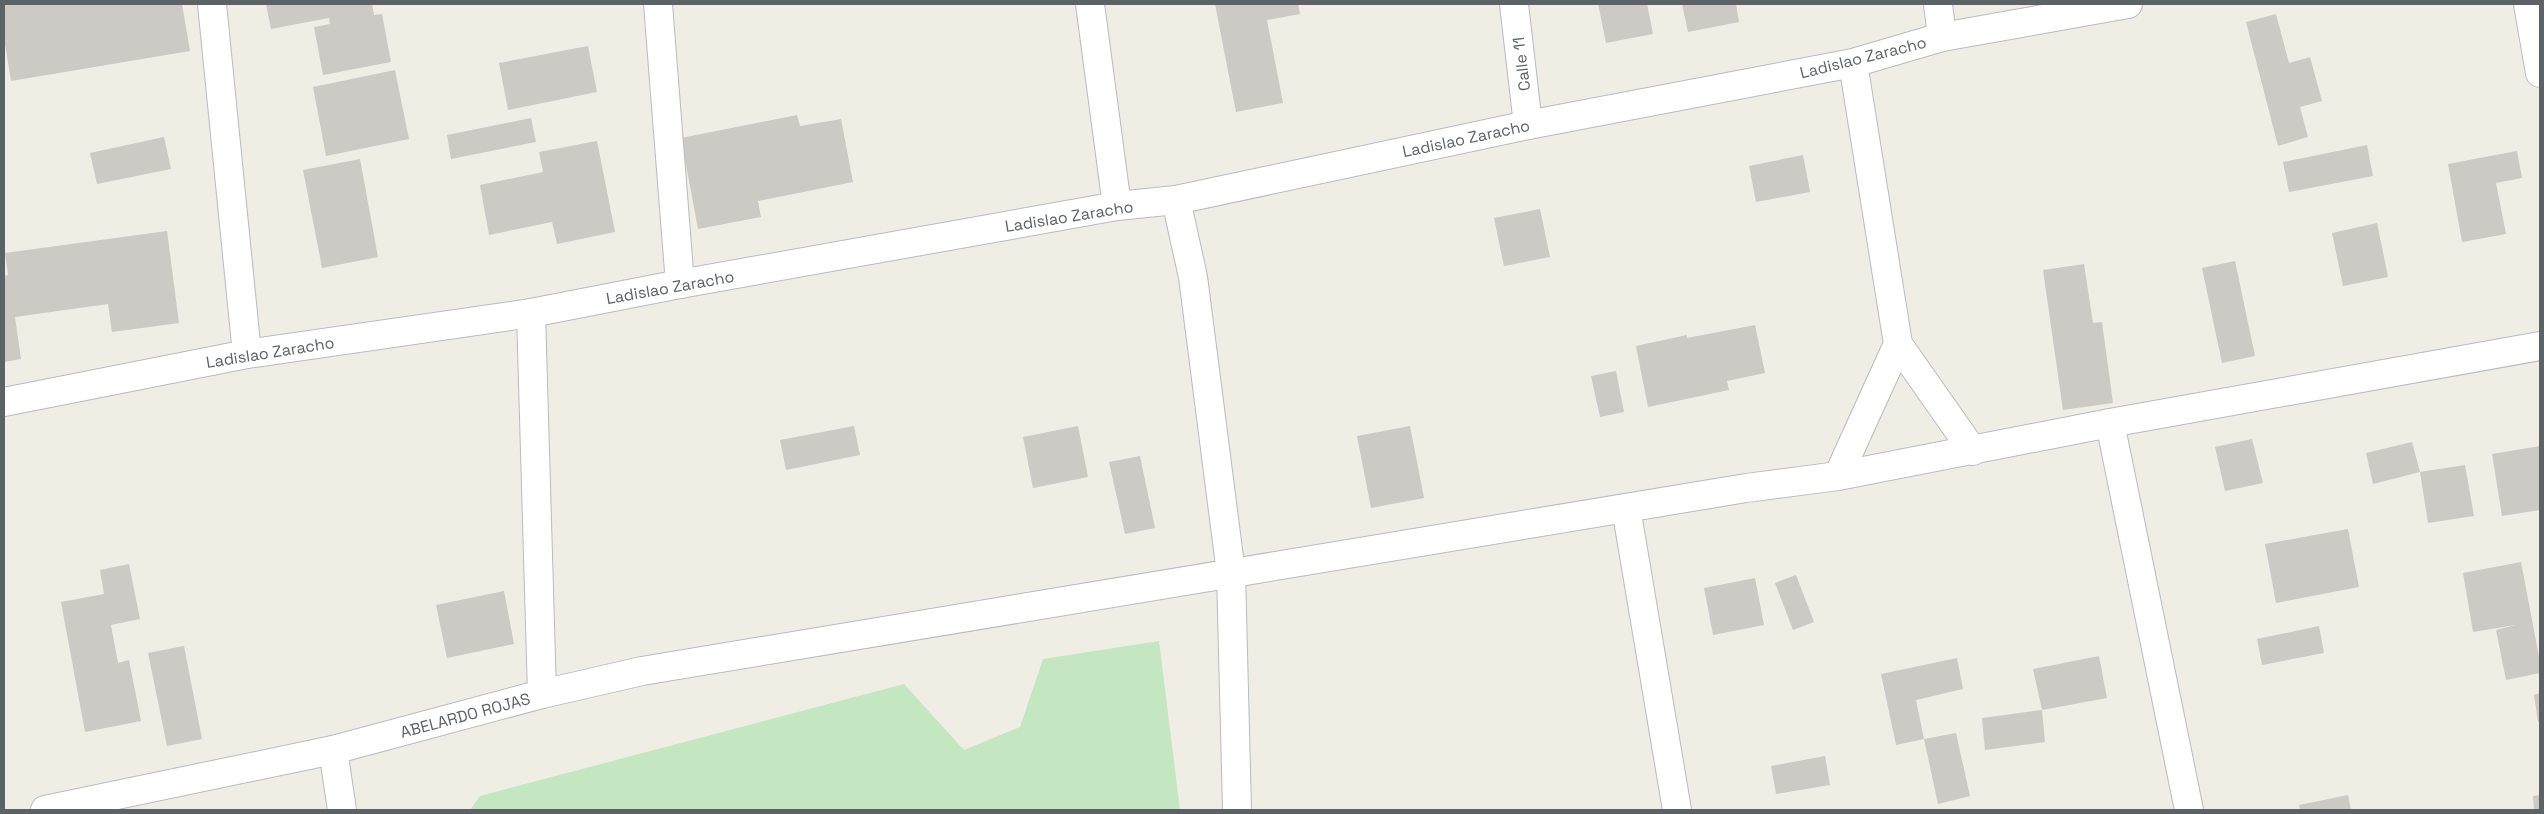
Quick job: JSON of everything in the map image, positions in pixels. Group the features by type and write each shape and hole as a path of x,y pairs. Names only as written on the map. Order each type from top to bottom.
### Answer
{"street":[{"path":"212,4 247,354"},
{"path":"658,4 680,284"},
{"path":"1090,4 1117,206"},
{"name":"Calle 11","path":"1514,4 1528,125"},
{"path":"1938,4 1942,37"},
{"name":"Ladislao Zaracho","path":"4,402 247,354 531,313 680,284 1117,206 1176,200 1528,125 1853,63 1942,37 2128,4"},
{"path":"2528,4 2540,73"},
{"path":"1853,63 1898,344 1973,451"},
{"path":"1176,200 1193,277 1231,573 1238,810"},
{"name":"ABELARDO ROJAS","path":"45,810 333,750 542,694 531,313"},
{"path":"1838,476 1898,344"},
{"path":"542,694 642,671 1746,488 1838,476 2110,423 2540,346"},
{"path":"2110,423 2189,810"},
{"path":"1626,508 1677,810"},
{"path":"333,750 342,810"}],"green space":[{"path":"1159,641 1180,810 470,810 480,796 904,684 964,750 1020,727 1043,659"}],"building":[{"path":"182,4 190,51 11,81 4,38 4,5"},
{"path":"266,4 372,4 374,15 382,14 391,62 323,75 314,27 330,24 329,18 271,29"},
{"path":"1215,4 1298,4 1300,14 1267,20 1283,103 1236,112"},
{"path":"1598,4 1647,4 1653,34 1606,43"},
{"path":"1682,4 1736,4 1739,22 1688,32"},
{"path":"2276,14 2289,63 2310,57 2322,101 2300,107 2308,137 2278,146 2246,22"},
{"path":"588,46 597,92 508,110 499,63"},
{"path":"395,70 409,139 326,156 313,87"},
{"path":"797,115 800,126 841,119 853,182 758,201 761,217 698,229 681,138"},
{"path":"531,118 536,142 451,159 447,135"},
{"path":"164,137 171,169 97,184 90,153"},
{"path":"597,141 615,232 557,244 552,222 489,235 480,185 543,172 539,152"},
{"path":"2367,145 2373,176 2289,192 2283,162"},
{"path":"2517,151 2522,178 2496,183 2506,234 2462,242 2448,164"},
{"path":"1803,155 1810,192 1756,202 1749,166"},
{"path":"360,159 378,257 322,268 303,170"},
{"path":"1540,209 1550,257 1504,266 1494,218"},
{"path":"2377,223 2388,277 2343,286 2332,233"},
{"path":"167,231 179,323 112,332 108,304 15,317 21,359 4,362 4,276 8,275 5,253"},
{"path":"2235,261 2255,356 2222,363 2202,268"},
{"path":"2084,264 2093,323 2102,322 2113,403 2063,410 2043,270"},
{"path":"1755,325 1765,373 1727,381 1729,390 1648,407 1636,346 1687,335 1687,338"},
{"path":"1616,371 1624,412 1600,417 1591,376"},
{"path":"854,426 860,455 786,470 780,440"},
{"path":"1078,426 1088,477 1033,488 1023,437"},
{"path":"1410,426 1424,498 1371,508 1357,436"},
{"path":"2252,439 2263,483 2225,491 2215,447"},
{"path":"2412,442 2420,472 2373,484 2366,453"},
{"path":"2540,446 2540,510 2502,516 2492,454"},
{"path":"1140,456 1155,528 1125,534 1109,462"},
{"path":"2465,465 2474,516 2428,523 2420,472"},
{"path":"2348,529 2359,587 2276,603 2265,544"},
{"path":"2521,562 2540,662 2540,673 2506,680 2496,630 2516,625 2473,632 2463,573"},
{"path":"129,564 140,619 111,625 118,663 129,660 141,721 85,732 61,602 104,594 100,570"},
{"path":"1796,575 1814,622 1793,630 1775,583"},
{"path":"1755,578 1764,625 1713,635 1704,588"},
{"path":"504,591 514,644 447,658 436,605"},
{"path":"2319,626 2324,653 2262,665 2257,639"},
{"path":"184,646 202,739 167,746 148,653"},
{"path":"2099,656 2107,698 2042,710 2033,669"},
{"path":"1957,658 1963,689 1916,700 1924,739 1896,745 1881,674"},
{"path":"2540,693 2540,721 2538,722 2534,695"},
{"path":"2042,710 2045,742 1985,750 1982,718"},
{"path":"1956,733 1970,796 1938,804 1924,739"},
{"path":"1825,756 1830,785 1776,794 1771,766"},
{"path":"2348,795 2351,810 2300,810 2299,805"},
{"path":"2540,795 2540,810 2534,810 2533,796"}]}
